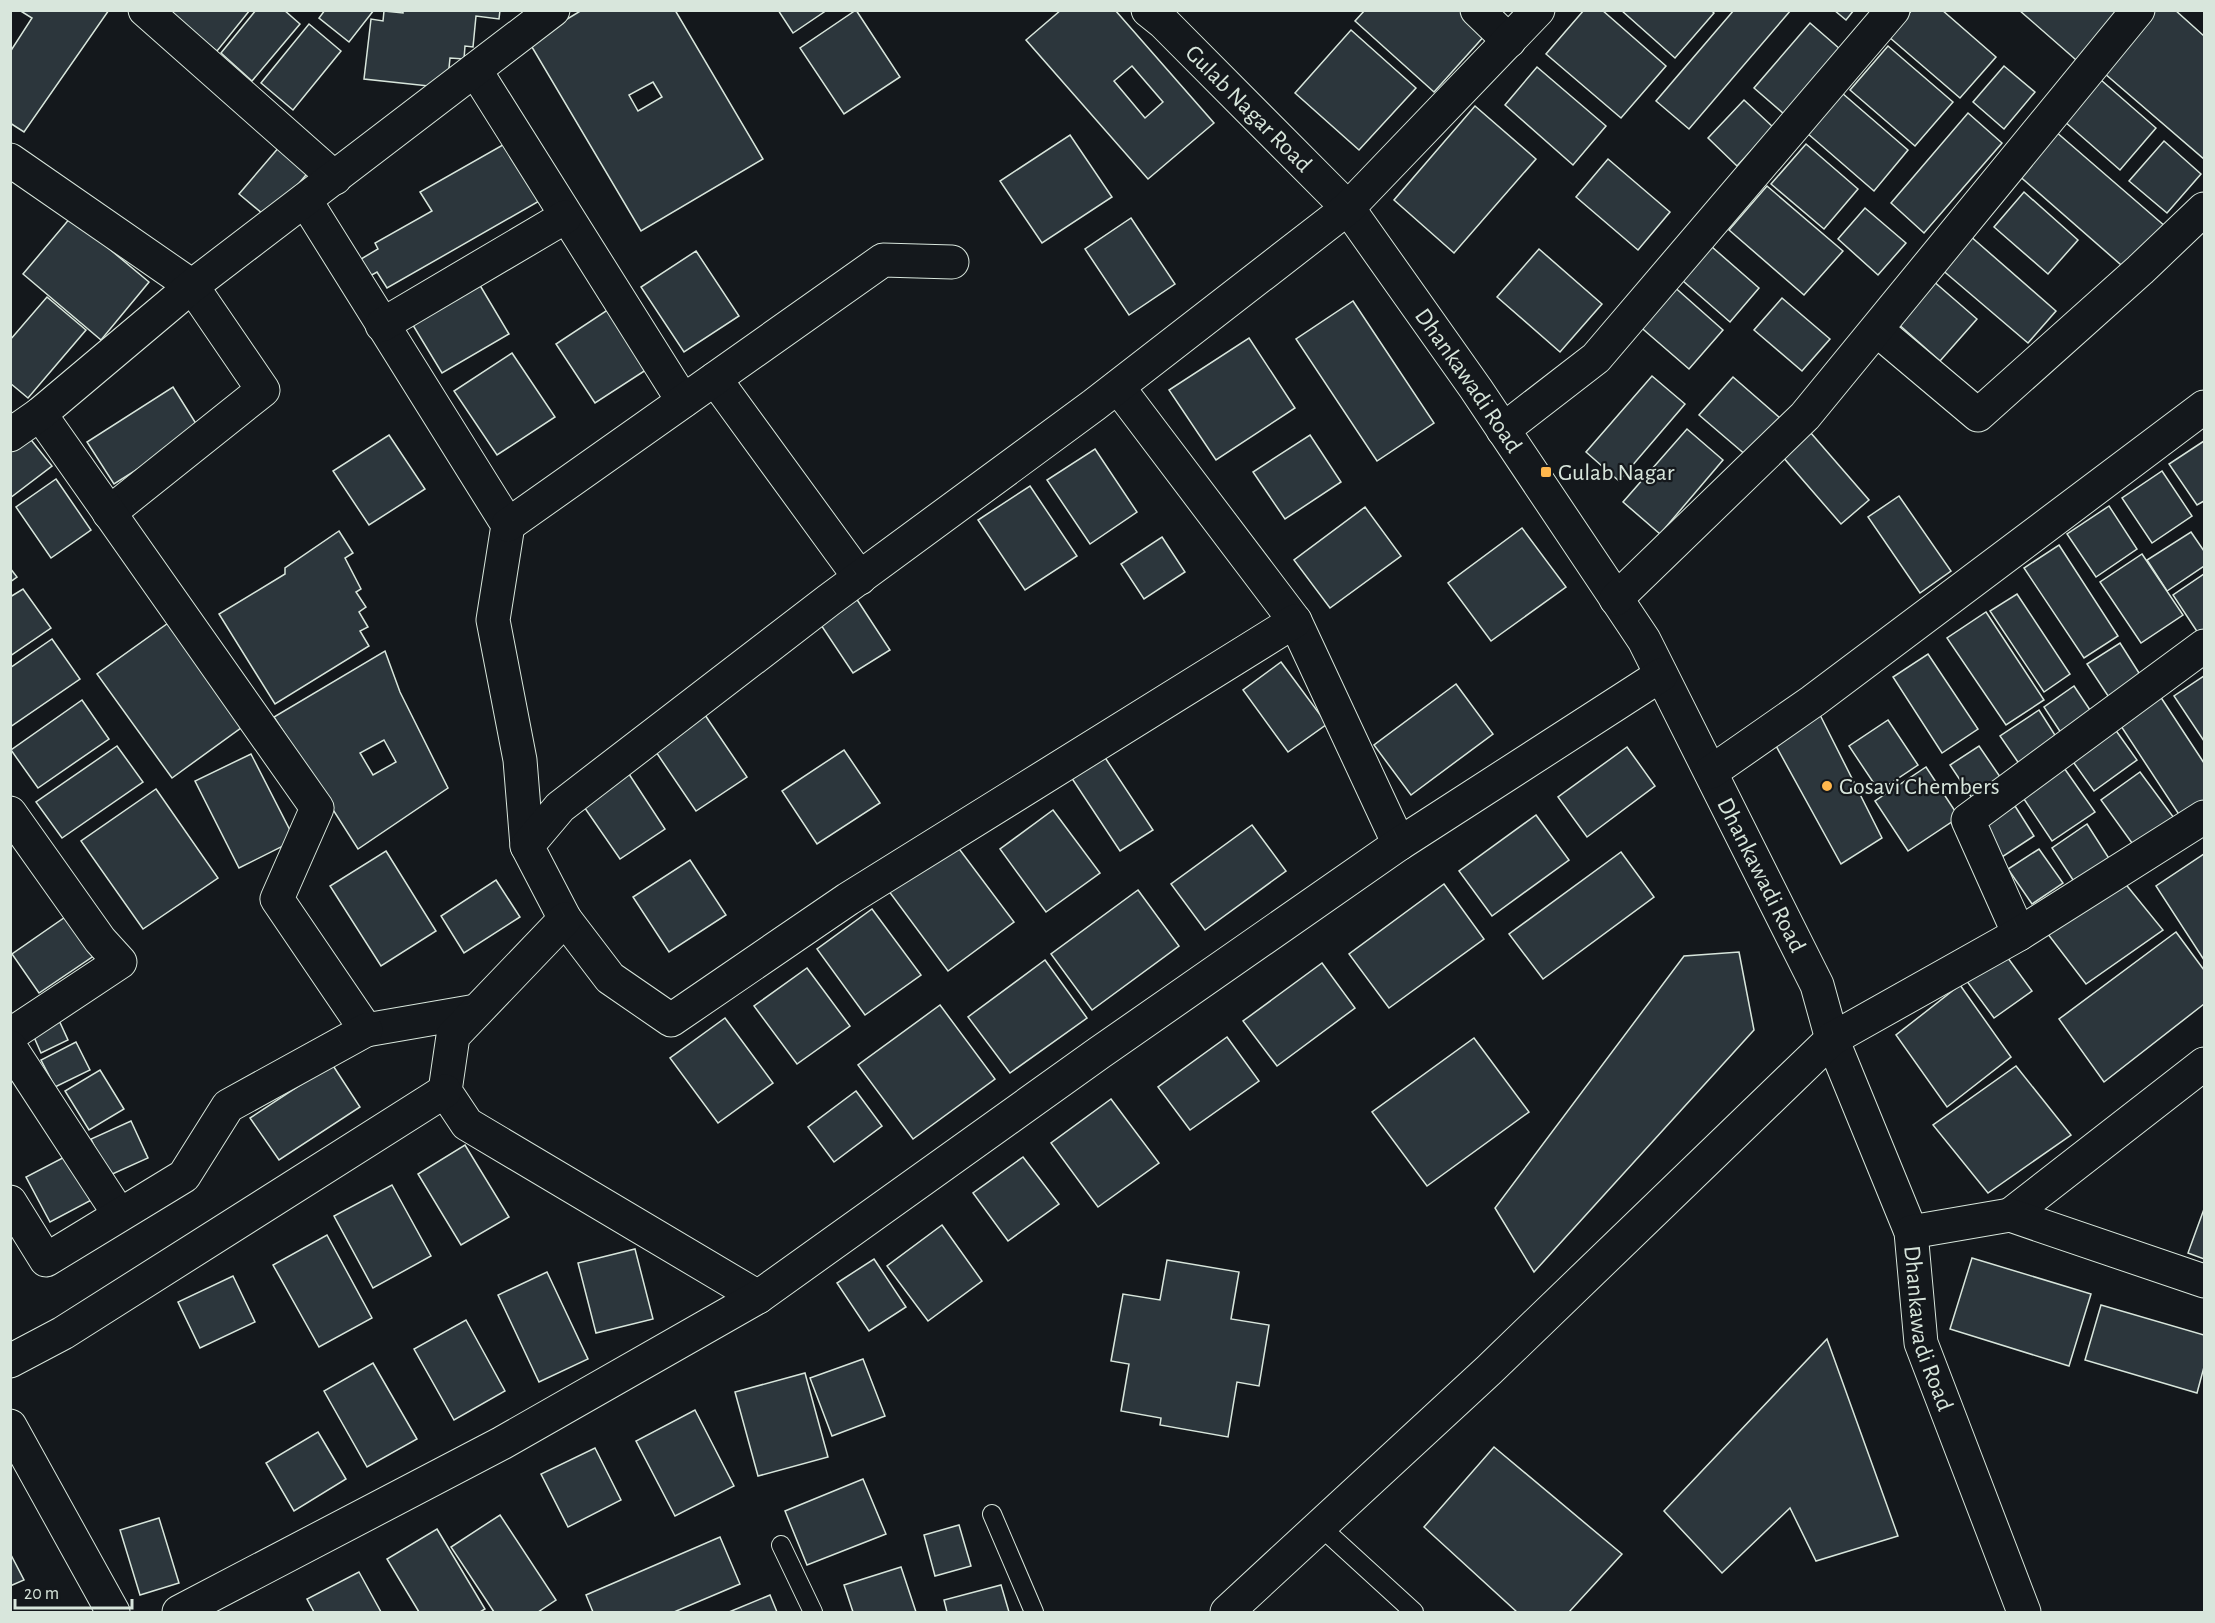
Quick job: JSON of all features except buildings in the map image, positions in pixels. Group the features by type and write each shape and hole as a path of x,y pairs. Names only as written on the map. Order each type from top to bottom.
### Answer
{"street":[{"path":"145,10 335,178"},
{"path":"366,1030 277,899 317,808 109,513 20,425 192,286 553,10"},
{"name":"Gulab Nagar Road","path":"1148,10 1163,22 1348,208"},
{"path":"1477,10 1509,41"},
{"path":"527,846 560,807 860,578 1118,387 1348,208 1538,10"},
{"path":"1503,430 1596,358 1893,10"},
{"path":"1616,599 1805,416 2138,10"},
{"path":"475,70 683,401"},
{"path":"10,160 192,286 263,390 109,513"},
{"path":"305,201 508,525 494,620 520,760 527,846 565,919 610,978 671,1020 848,899 1295,621"},
{"name":"Dhankawadi Road","path":"1348,208 1503,430 1644,640 1817,985 1832,1039 1911,1232 1921,1343 2024,1612"},
{"path":"1877,330 1978,415 2205,209"},
{"path":"382,325 566,217"},
{"path":"508,525 883,260 952,262"},
{"path":"715,379 860,578"},
{"path":"1118,387 1295,621 1399,844"},
{"path":"1711,772 1822,694 2205,407"},
{"path":"2019,934 1968,820 2205,646"},
{"path":"179,1612 502,1443 758,1298 1099,1053 1399,844 1661,675"},
{"path":"10,813 100,940 120,962 13,1032 118,1214"},
{"path":"1227,1612 1489,1370 1832,1039 2019,934 2205,817"},
{"path":"565,919 453,1036 445,1091 467,1124 758,1298"},
{"path":"10,1202 46,1260 118,1214 184,1176 228,1106 366,1030 476,1011"},
{"path":"1911,1232 2010,1215 2205,1064"},
{"path":"10,1361 63,1333 445,1091"},
{"path":"2010,1215 2205,1281"},
{"path":"10,1426 113,1612"}],"lane":[{"path":"993,1514 1034,1612"},
{"path":"1321,1527 1414,1612"},
{"path":"781,1545 813,1612"}],"place":[{"name":"Gulab Nagar","path":"1546,472"},
{"name":"Gosavi Chembers","path":"1827,786"}]}
